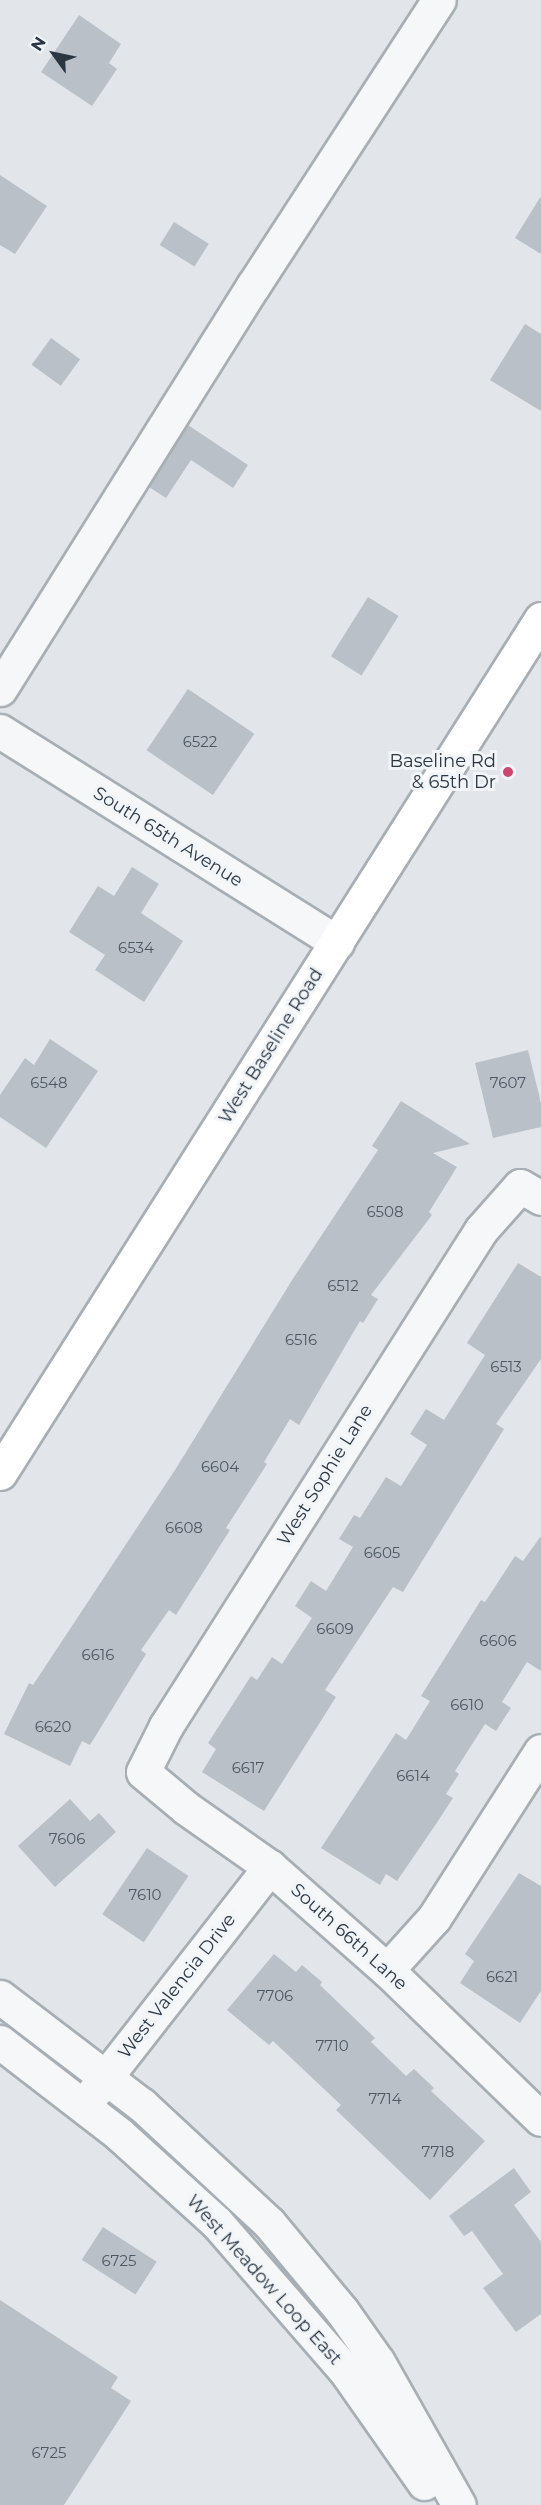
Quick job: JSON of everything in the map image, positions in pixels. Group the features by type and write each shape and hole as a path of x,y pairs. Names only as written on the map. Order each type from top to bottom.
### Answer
{"main road":[{"name":"West Baseline Road","path":"0,1473 541,619"}],"street":[{"path":"0,688 253,286 439,0"},
{"name":"South 65th Avenue","path":"0,731 337,942"},
{"name":"West Sophie Lane","path":"143,1772 166,1726 481,1230 531,1192"},
{"path":"387,1970 434,1918 541,1751"},
{"name":"South 66th Lane","path":"143,1772 186,1808 270,1867 387,1970 541,2119"},
{"name":"West Valencia Drive","path":"84,2105 270,1867"},
{"name":"West Meadow Loop East","path":"0,1997 106,2076 191,2148 269,2223 305,2265 378,2362 459,2505"},
{"name":"West Meadow Loop East","path":"0,2042 84,2105 217,2223 345,2370 409,2456 437,2505"}],"building":[{"path":"79,15 121,44 109,63 117,69 92,106 41,72"},
{"path":"0,175 47,206 15,254 0,245"},
{"path":"541,196 541,254 515,238"},
{"path":"174,222 209,244 194,267 160,245"},
{"path":"525,324 541,334 541,411 490,380"},
{"path":"51,338 80,359 61,386 32,365"},
{"path":"188,425 248,465 233,488 191,460 166,498 149,487"},
{"path":"368,597 399,616 361,675 331,656"},
{"path":"188,689 254,734 213,795 147,750"},
{"path":"132,867 159,884 141,913 183,941 144,1002 95,970 105,955 69,932 98,886 114,896"},
{"path":"50,1039 98,1071 46,1148 0,1117 0,1095 25,1058 34,1065"},
{"path":"528,1050 541,1103 541,1127 493,1138 475,1063"},
{"path":"401,1101 470,1144 433,1153 457,1167 429,1212 432,1215 371,1295 378,1299 363,1323 360,1321 299,1425 290,1419 264,1462 267,1464 226,1528 230,1530 176,1615 169,1610 141,1650 146,1654 90,1745 82,1741 70,1766 4,1734 29,1683 33,1685 175,1470 294,1277 378,1150 372,1146"},
{"path":"518,1263 541,1277 541,1359 496,1424 504,1429 403,1592 393,1587 325,1690 336,1697 264,1811 202,1772 216,1749 208,1743 251,1676 257,1680 272,1657 282,1664 312,1618 295,1606 311,1581 326,1591 353,1547 339,1539 354,1515 360,1518 386,1477 401,1486 427,1445 410,1434 426,1409 444,1420 485,1355 467,1343"},
{"path":"541,1536 541,1671 527,1662 502,1702 511,1708 496,1731 485,1724 455,1771 459,1774 446,1794 453,1798 436,1824 397,1881 386,1874 380,1885 321,1848 396,1733 406,1740 430,1701 421,1696 481,1600 485,1602 515,1556 523,1561"},
{"path":"70,1799 90,1821 99,1813 116,1832 55,1887 18,1846"},
{"path":"147,1848 188,1876 144,1942 102,1914"},
{"path":"519,1873 541,1886 541,1991 520,2023 460,1983 474,1961 465,1954"},
{"path":"274,1954 296,1972 302,1965 322,1982 320,1985 375,2038 371,2042 406,2076 414,2069 434,2088 431,2091 485,2141 430,2200 336,2110 341,2105 273,2041 269,2045 227,2010"},
{"path":"514,2168 531,2192 514,2205 541,2242 541,2314 516,2332 483,2288 503,2274 472,2231 464,2236 449,2216"},
{"path":"103,2227 157,2262 135,2295 82,2260"},
{"path":"0,2300 118,2377 111,2388 131,2401 64,2505 0,2505"}],"place":[{"name":"Baseline Rd & 65th Dr","path":"508,772"}]}
